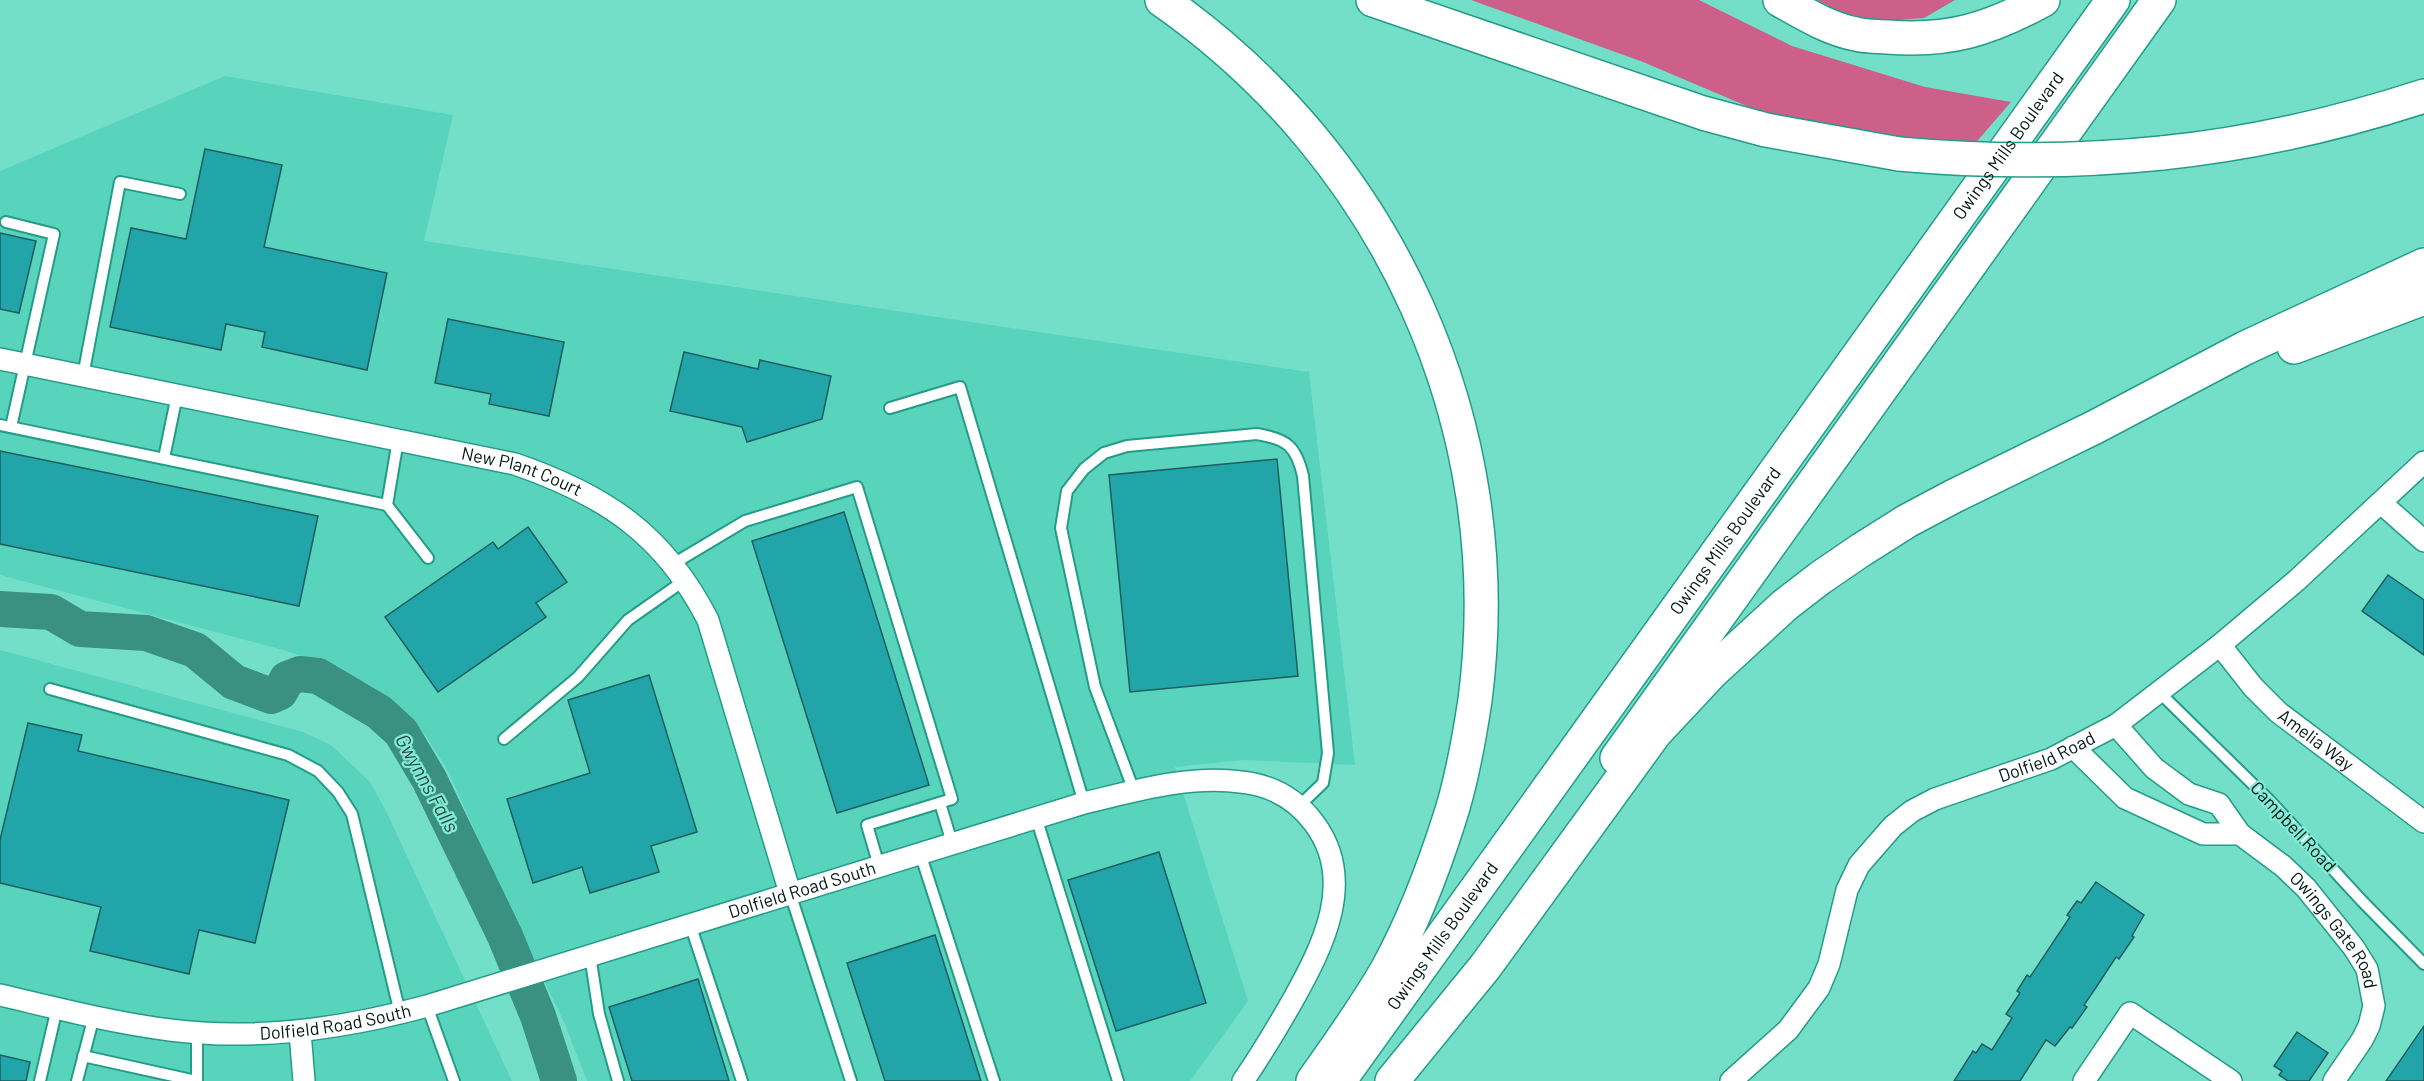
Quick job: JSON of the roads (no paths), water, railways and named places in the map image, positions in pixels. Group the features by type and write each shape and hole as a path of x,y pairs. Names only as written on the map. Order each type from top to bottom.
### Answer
{"main road":[{"path":"1162,0 1218,41 1279,99 1331,161 1381,235 1406,283 1437,355 1460,429 1475,509 1481,594 1478,676 1463,769 1450,818 1433,867 1389,965 1365,1007 1313,1081"},
{"path":"1372,0 1703,113 1766,130 1899,154 2019,161 2115,158 2204,149 2284,135 2330,124 2424,96"},
{"path":"1780,0 1806,15 1856,34 1908,39 1947,37 1980,28 2007,18 2043,0"},
{"name":"Owings Mills Boulevard","path":"1339,1081 2113,0"},
{"name":"Owings Mills Boulevard","path":"1385,1081 2158,0"},
{"path":"1392,1081 1485,967 1655,733 1696,688 1747,639 1820,578 1907,521 2095,427 2245,348 2424,265"},
{"path":"2095,427 2251,363 2424,298"},
{"path":"1364,1081 1541,831 1627,681"}],"street":[{"name":"New Plant Court","path":"0,359 515,464 554,477 620,514 651,539 680,572 708,620 790,893"},
{"name":"Dolfield Road","path":"1731,1081 1788,1030 1819,988 1829,964 1847,890 1859,866 1893,826 1911,811 1935,799 2019,771 2116,725 2220,645 2296,581 2424,462"},
{"path":"2380,503 2424,541"},
{"name":"Amelia Way","path":"2220,645 2253,687 2278,712 2309,738 2424,822"},
{"name":"Owings Gate Road","path":"2116,725 2154,768 2189,794 2219,804 2240,834 2276,861 2306,888 2354,948 2367,969 2374,1006 2369,1026 2334,1081"},
{"path":"2073,747 2125,798 2204,834 2240,834"},
{"name":"Dolfield Road South","path":"0,995 94,1016 197,1033 300,1032 351,1025 427,1006 1084,803 1134,791 1184,783 1240,782 1282,793 1299,806 1319,830 1334,869 1333,910 1327,932 1308,974 1273,1036 1243,1081"},
{"path":"2172,820 2189,794"},
{"path":"2084,1081 2130,1013 2226,1080"},
{"path":"300,1032 304,1081"}],"lane":[{"path":"83,376 120,182 180,194"},
{"path":"6,222 54,234 24,364 5,426 387,505 428,558"},
{"path":"890,408 960,387 1084,803"},
{"path":"164,458 177,395"},
{"path":"1134,791 1095,687 1061,528 1067,491 1084,469 1104,453 1128,446 1257,434 1277,437 1292,448 1300,460 1303,476 1328,753 1323,783 1299,806"},
{"path":"387,505 398,440"},
{"path":"504,739 578,676 628,620 680,572 745,521 856,487 952,799 867,825 879,866"},
{"path":"50,688 288,755 318,771 338,792 352,814 400,1013"},
{"name":"Campbell Road","path":"2160,693 2270,801 2362,901 2424,964"},
{"path":"940,803 952,843"},
{"path":"1035,817 1118,1081"},
{"path":"920,853 994,1081"},
{"path":"790,893 851,1081"},
{"path":"690,924 742,1081"},
{"path":"590,955 599,1014 618,1081"},
{"path":"427,1006 454,1081"},
{"path":"40,1081 57,1008"},
{"path":"77,1081 94,1016"},
{"path":"83,1056 197,1081 197,1033"}],"waterway":[{"name":"Gwynns Falls","path":"0,609 51,612 80,629 146,633 195,650 234,682 271,696 280,692 287,679 300,674 318,676 379,712 401,732 429,779 505,936 538,1016 559,1081"}]}
